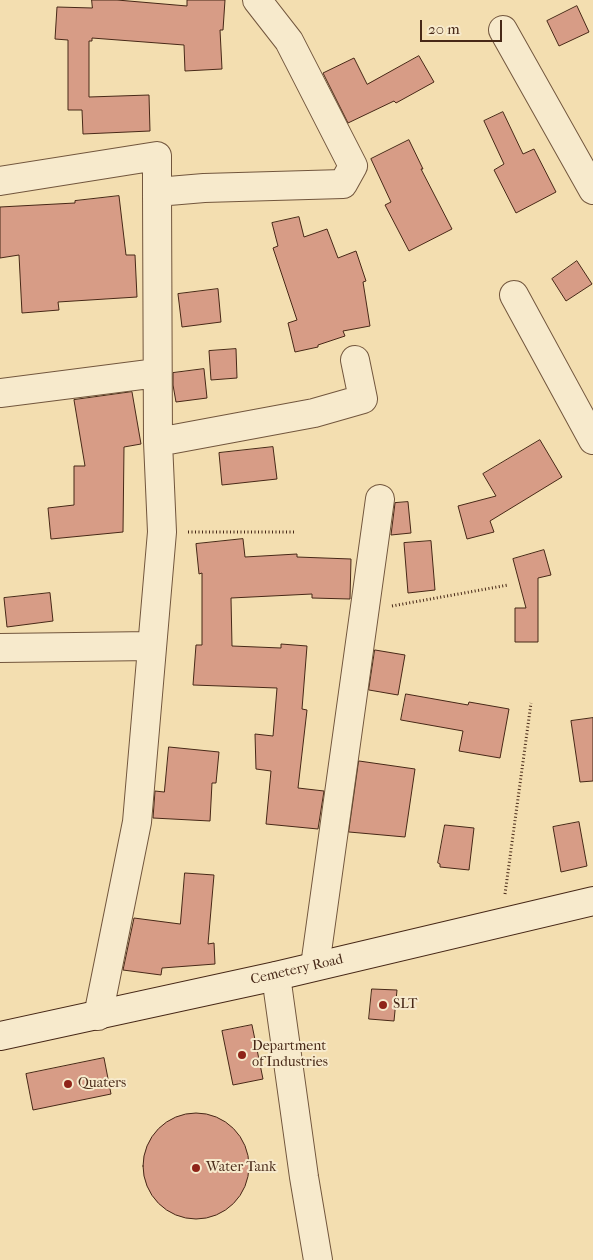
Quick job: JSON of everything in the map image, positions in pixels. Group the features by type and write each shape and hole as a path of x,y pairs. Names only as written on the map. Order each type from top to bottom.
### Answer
{"street":[{"path":"156,192 204,188 343,184 353,166 289,41 257,0"},
{"path":"503,30 593,190"},
{"path":"0,181 158,156 156,192 157,373 162,532 137,822 98,1016"},
{"path":"514,294 593,440"},
{"path":"158,442 314,413 363,399 355,360"},
{"path":"0,393 157,373"},
{"path":"315,966 380,499"},
{"path":"0,648 151,646"},
{"name":"Cemetery Road","path":"0,1036 276,976 593,901"},
{"path":"276,976 304,1177 318,1260"}],"path":[{"path":"162,532 295,532"},
{"path":"365,612 508,585"},
{"path":"502,922 531,703"}],"building":[{"path":"92,0 117,0 187,6 187,0 225,0 223,30 220,30 222,69 185,71 184,45 92,38 92,41 89,41 89,97 149,95 150,131 83,134 82,110 68,110 68,40 55,39 57,7 92,8"},
{"path":"577,6 589,32 559,46 547,21"},
{"path":"419,56 434,82 396,103 394,101 348,123 323,73 354,58 367,84"},
{"path":"503,112 523,154 534,149 556,192 516,213 494,170 504,164 484,121"},
{"path":"409,140 423,169 421,169 452,229 409,251 385,205 391,202 371,159"},
{"path":"119,196 126,255 135,255 137,297 58,302 59,310 22,313 19,255 0,258 0,207 75,203 75,201"},
{"path":"299,217 304,237 327,229 338,258 356,251 366,281 363,282 370,326 343,331 345,336 318,345 318,347 295,352 288,323 297,320 273,248 278,246 272,223"},
{"path":"577,261 592,284 566,301 552,279"},
{"path":"218,289 221,322 182,327 178,294"},
{"path":"236,349 237,378 211,380 209,351"},
{"path":"204,369 207,398 176,402 173,373"},
{"path":"132,392 141,444 124,447 123,532 51,539 48,508 74,505 74,466 85,466 74,400"},
{"path":"540,440 562,477 490,521 494,532 467,539 458,506 496,496 483,474"},
{"path":"273,447 277,479 222,485 219,453"},
{"path":"408,502 411,533 391,535 395,503"},
{"path":"243,539 245,557 297,554 297,557 351,559 350,599 312,598 312,594 231,598 232,646 281,648 281,644 307,646 302,709 307,710 298,788 324,791 318,829 266,824 271,771 256,769 255,734 273,736 277,688 193,685 196,645 202,645 202,573 199,574 196,544"},
{"path":"431,541 435,590 408,593 404,543"},
{"path":"544,550 551,575 538,578 538,642 515,642 515,608 526,608 513,559"},
{"path":"50,593 53,621 7,627 4,598"},
{"path":"375,650 405,655 398,695 369,690"},
{"path":"406,694 468,705 469,702 509,709 500,758 459,751 463,731 401,720"},
{"path":"593,718 593,781 580,782 571,721"},
{"path":"169,747 219,752 216,783 212,783 210,821 153,818 155,791 164,792"},
{"path":"359,761 415,769 405,837 349,832"},
{"path":"579,822 587,866 561,872 553,827"},
{"path":"445,825 474,828 469,870 440,867 438,863"},
{"path":"185,873 214,875 208,944 214,943 215,964 162,968 161,975 123,970 134,918 180,924"},
{"name":"SLT","path":"372,989 397,990 394,1021 369,1019"},
{"name":"Department of Industries","path":"252,1025 263,1079 233,1085 222,1031"},
{"name":"Quaters","path":"104,1058 111,1094 33,1110 26,1074"},
{"name":"Water Tank","path":"196,1113 216,1117 233,1129 245,1146 249,1166 245,1186 233,1203 216,1215 196,1219 176,1215 159,1203 147,1186 143,1166 147,1146 159,1129 176,1117"}],"place":[{"name":"SLT","path":"383,1005"},
{"name":"Department of Industries","path":"242,1055"},
{"name":"Quaters","path":"68,1084"},
{"name":"Water Tank","path":"196,1168"}]}
